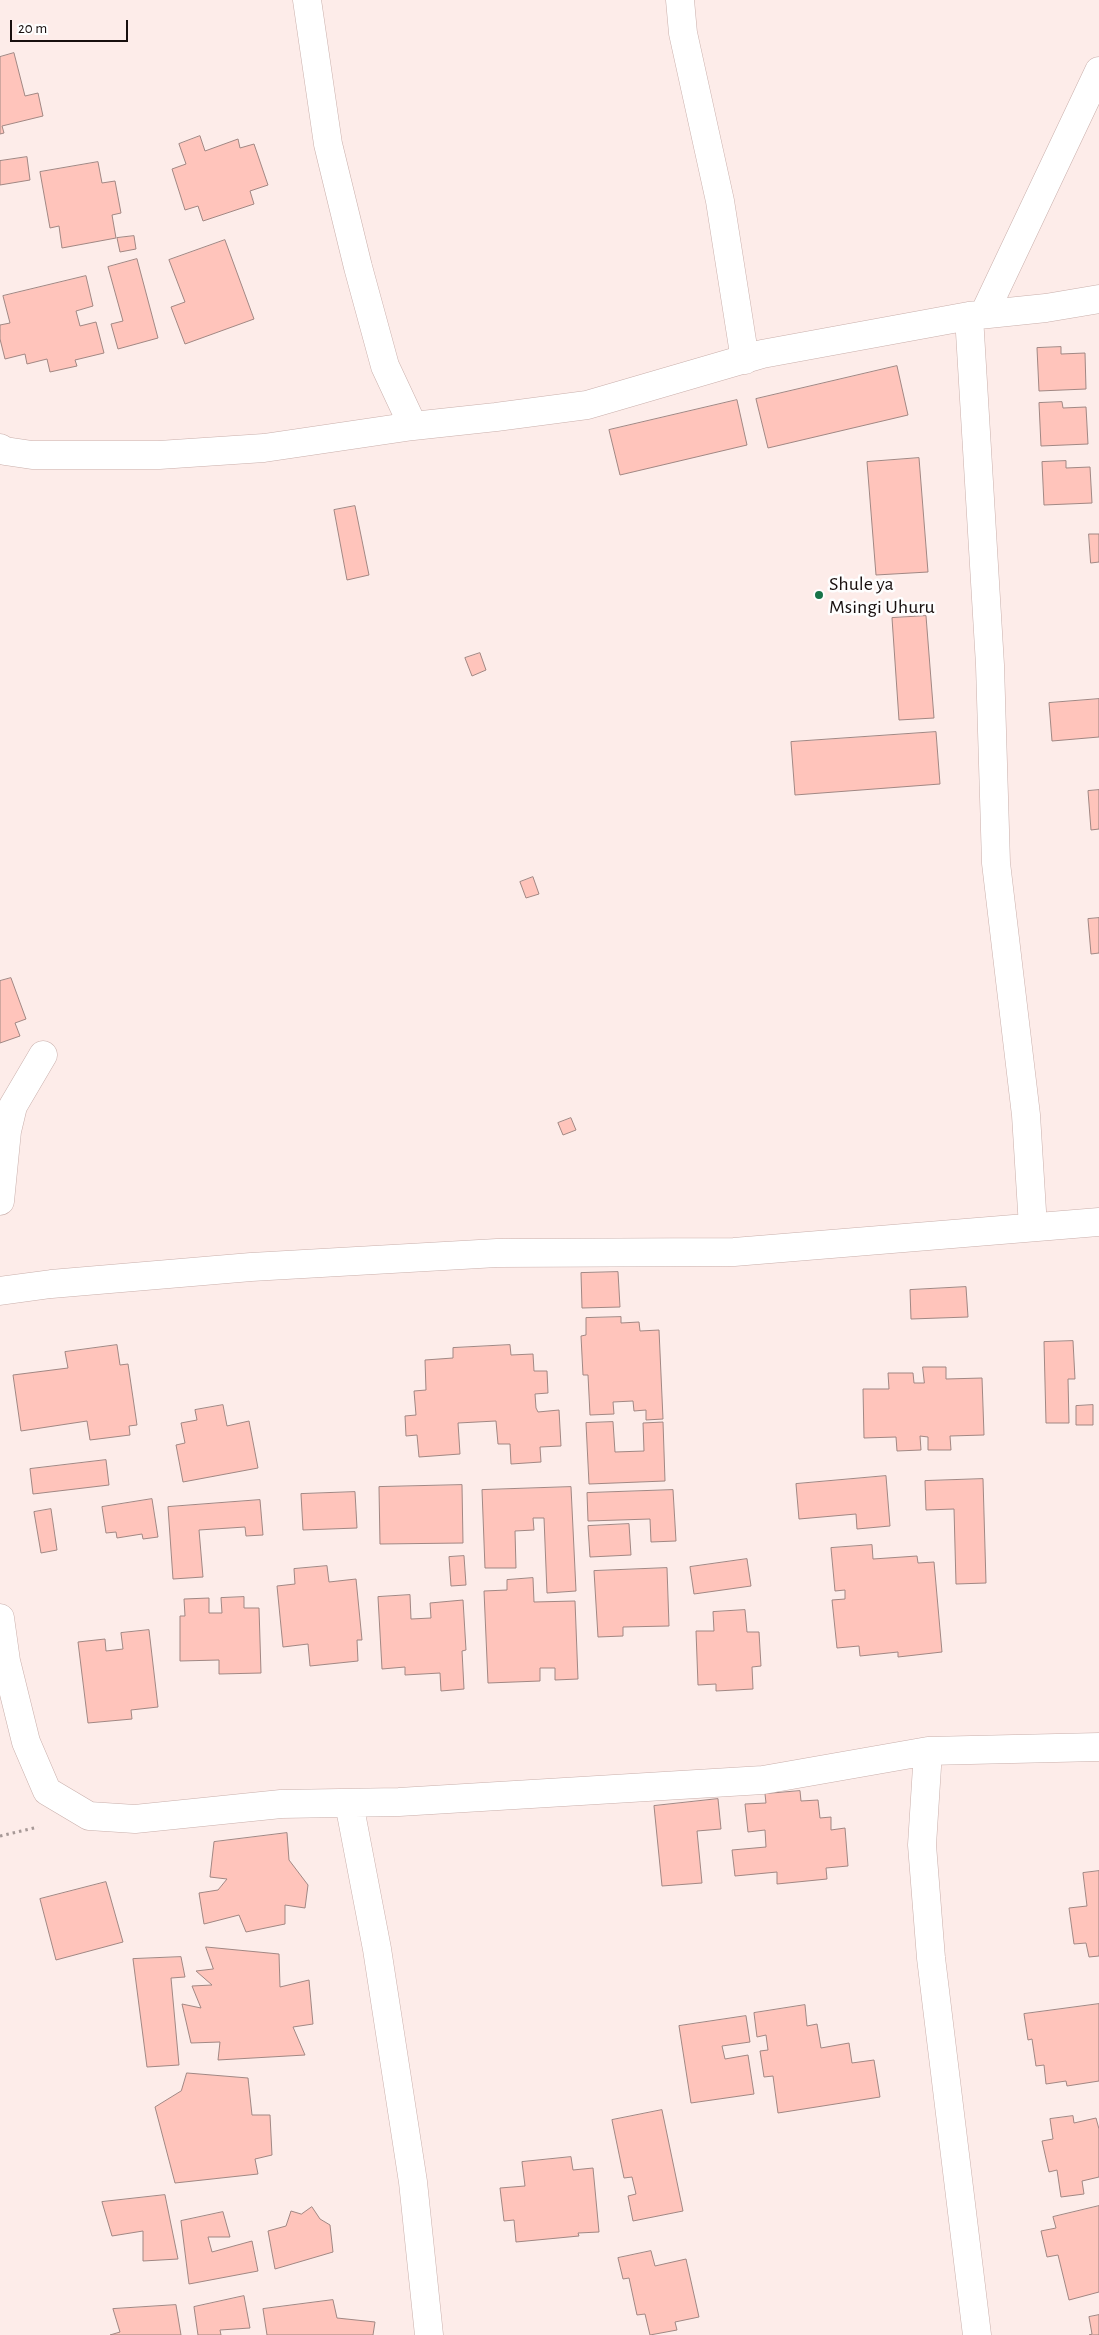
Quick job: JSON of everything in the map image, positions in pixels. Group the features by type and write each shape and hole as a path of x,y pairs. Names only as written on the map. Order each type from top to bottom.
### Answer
{"street":[{"path":"307,0 328,144 356,257 385,366 413,426"},
{"path":"680,0 683,33 720,200 745,360"},
{"path":"1033,1227 1026,1115 996,864 977,315 1099,71"},
{"path":"0,448 5,451 32,455 159,454 264,448 413,426 588,404 762,354 977,315 1046,308 1099,299"},
{"path":"0,1201 7,1131 13,1106 43,1055"},
{"path":"0,1291 50,1284 251,1267 497,1253 734,1252 1099,1222"},
{"path":"0,1618 6,1661 26,1742 48,1791 89,1816 135,1819 280,1804 419,1801 763,1780 928,1750 1099,1747"},
{"path":"928,1750 922,1845 931,1958 977,2335"},
{"path":"349,1803 377,1949 413,2182 429,2335"}],"building":[{"path":"14,53 25,96 38,93 43,116 2,126 4,133 0,134 0,57"},
{"path":"200,136 205,151 238,139 240,148 254,144 268,185 250,191 254,204 203,221 198,206 185,210 172,169 186,164 179,144"},
{"path":"27,157 30,180 0,185 0,161"},
{"path":"98,162 102,183 115,181 121,213 112,215 116,238 62,248 59,226 50,228 40,172"},
{"path":"134,236 136,249 120,252 117,238"},
{"path":"225,240 254,319 185,344 171,307 185,302 169,260"},
{"path":"137,259 158,338 118,349 111,324 123,321 108,267"},
{"path":"86,276 93,306 76,311 80,326 96,322 104,353 75,360 77,366 50,372 47,359 27,364 25,354 5,359 0,339 0,325 10,323 3,296"},
{"path":"1061,347 1061,354 1085,353 1086,389 1039,391 1037,348"},
{"path":"897,366 908,415 768,448 756,399"},
{"path":"737,400 747,445 620,475 609,430"},
{"path":"1062,402 1063,408 1086,407 1088,444 1041,446 1039,403"},
{"path":"919,458 928,572 876,575 867,462"},
{"path":"1066,461 1066,468 1090,467 1092,503 1044,505 1042,462"},
{"path":"355,506 369,575 347,580 334,510"},
{"path":"1089,534 1099,534 1099,562 1091,563"},
{"path":"926,616 934,718 899,720 892,618"},
{"path":"480,653 486,670 472,676 465,658"},
{"path":"1099,699 1099,737 1052,741 1049,703"},
{"path":"936,732 940,784 795,795 791,742"},
{"path":"1099,790 1099,829 1091,830 1088,791"},
{"path":"533,877 539,894 526,898 520,882"},
{"path":"1099,918 1099,953 1091,954 1088,919"},
{"path":"11,978 26,1019 15,1023 20,1036 0,1043 0,981"},
{"path":"571,1118 576,1130 563,1135 558,1123"},
{"path":"618,1272 620,1307 582,1308 581,1273"},
{"path":"966,1287 968,1317 911,1319 910,1290"},
{"path":"621,1317 621,1323 639,1322 640,1331 659,1330 663,1419 646,1420 646,1410 634,1411 633,1401 613,1402 614,1414 590,1415 588,1375 583,1375 581,1336 586,1335 586,1318"},
{"path":"1073,1341 1075,1379 1068,1379 1069,1423 1046,1423 1044,1342"},
{"path":"117,1345 120,1365 128,1364 137,1425 129,1426 130,1435 90,1440 87,1421 21,1431 13,1375 68,1368 65,1352"},
{"path":"510,1345 511,1355 533,1354 534,1371 547,1371 548,1393 535,1394 536,1408 538,1412 559,1410 561,1446 540,1447 541,1462 511,1464 510,1444 498,1444 496,1421 458,1423 460,1454 419,1457 417,1435 406,1436 405,1416 416,1415 414,1391 426,1390 425,1360 453,1358 453,1348"},
{"path":"923,1367 946,1367 946,1379 982,1378 984,1435 950,1436 951,1450 928,1450 928,1437 920,1436 921,1450 897,1451 896,1437 864,1438 863,1389 889,1389 888,1373 913,1373 914,1383 924,1383"},
{"path":"223,1405 227,1426 249,1421 258,1468 183,1482 176,1445 185,1443 181,1423 197,1420 195,1410"},
{"path":"1093,1405 1093,1425 1076,1425 1076,1406"},
{"path":"613,1422 615,1452 644,1451 643,1423 663,1422 665,1481 589,1484 586,1423"},
{"path":"106,1460 109,1485 33,1494 30,1469"},
{"path":"886,1476 890,1526 857,1529 856,1514 799,1519 796,1484"},
{"path":"983,1479 986,1583 956,1584 954,1509 926,1510 925,1481"},
{"path":"462,1485 463,1543 380,1544 379,1487"},
{"path":"571,1487 576,1591 547,1593 544,1518 533,1518 534,1530 515,1531 516,1568 485,1568 482,1490"},
{"path":"673,1490 676,1541 651,1542 650,1519 588,1521 587,1493"},
{"path":"355,1492 357,1528 303,1530 301,1494"},
{"path":"152,1499 158,1537 143,1539 142,1534 117,1538 116,1532 106,1533 102,1507"},
{"path":"260,1500 263,1535 246,1536 245,1527 199,1530 203,1577 173,1579 168,1507"},
{"path":"51,1509 57,1550 41,1553 34,1512"},
{"path":"629,1524 631,1555 590,1557 588,1526"},
{"path":"872,1545 873,1559 917,1556 918,1563 934,1562 942,1652 898,1657 898,1652 860,1656 859,1646 837,1648 832,1600 845,1599 845,1590 835,1591 831,1548"},
{"path":"464,1556 466,1585 451,1586 449,1557"},
{"path":"747,1559 751,1586 694,1594 690,1567"},
{"path":"327,1566 329,1582 356,1579 362,1640 357,1640 358,1661 310,1666 308,1644 283,1647 277,1586 295,1584 294,1569"},
{"path":"667,1568 669,1626 623,1627 623,1636 598,1637 594,1571"},
{"path":"533,1578 534,1602 575,1601 578,1679 555,1680 555,1668 540,1668 540,1681 488,1683 484,1591 507,1590 507,1580"},
{"path":"410,1595 411,1619 431,1618 430,1603 463,1600 466,1650 462,1651 464,1689 441,1691 440,1673 405,1675 405,1667 382,1669 378,1597"},
{"path":"244,1597 244,1608 259,1608 261,1673 219,1674 219,1660 180,1661 180,1616 185,1616 184,1599 209,1598 209,1613 222,1613 221,1598"},
{"path":"745,1610 747,1632 759,1632 761,1666 752,1667 753,1689 716,1691 716,1684 698,1685 696,1631 714,1631 713,1612"},
{"path":"149,1630 158,1707 131,1710 132,1719 88,1723 78,1642 105,1639 106,1651 123,1649 121,1633"},
{"path":"800,1791 801,1801 818,1800 820,1818 831,1817 831,1830 845,1828 848,1866 826,1868 827,1879 777,1884 777,1872 735,1876 732,1850 766,1847 765,1830 748,1832 745,1804 766,1803 765,1794"},
{"path":"718,1799 721,1829 697,1831 702,1883 662,1886 654,1806"},
{"path":"287,1833 289,1860 308,1885 305,1908 285,1905 285,1924 246,1932 239,1915 204,1924 199,1893 218,1890 227,1879 210,1877 214,1842"},
{"path":"1099,1871 1099,1956 1089,1957 1086,1943 1074,1944 1069,1908 1087,1906 1083,1873"},
{"path":"106,1882 123,1942 56,1960 40,1899"},
{"path":"206,1947 279,1954 280,1987 309,1980 313,2024 293,2027 305,2055 218,2060 220,2042 191,2043 182,2004 201,2008 192,1986 212,1985 196,1971 213,1969"},
{"path":"181,1957 185,1977 171,1978 179,2065 147,2067 133,1959"},
{"path":"1099,2004 1099,2081 1067,2086 1066,2081 1046,2084 1044,2065 1036,2066 1032,2039 1028,2040 1024,2014"},
{"path":"805,2005 807,2026 817,2024 821,2048 849,2043 852,2063 874,2060 880,2097 778,2113 773,2076 764,2077 760,2051 768,2050 766,2035 757,2037 754,2013"},
{"path":"746,2016 750,2042 722,2046 725,2059 748,2055 754,2094 691,2103 679,2026"},
{"path":"187,2073 248,2078 252,2115 270,2115 272,2155 255,2159 258,2174 175,2183 155,2107 181,2091"},
{"path":"662,2110 683,2211 633,2221 628,2196 636,2194 632,2177 624,2178 612,2120"},
{"path":"1073,2116 1074,2123 1096,2118 1099,2129 1099,2177 1082,2181 1084,2194 1061,2197 1057,2170 1049,2172 1042,2141 1053,2139 1050,2119"},
{"path":"571,2157 573,2170 593,2168 599,2232 578,2233 579,2236 516,2242 514,2220 504,2221 500,2188 525,2186 522,2162"},
{"path":"165,2195 178,2259 143,2261 143,2231 112,2236 102,2202"},
{"path":"1099,2206 1099,2292 1069,2300 1058,2255 1047,2257 1041,2231 1056,2228 1053,2217"},
{"path":"312,2207 320,2219 330,2225 333,2252 275,2269 268,2231 286,2226 291,2211 301,2214"},
{"path":"223,2212 230,2237 208,2237 212,2252 252,2241 258,2271 189,2284 181,2221"},
{"path":"651,2251 655,2266 686,2259 699,2317 675,2322 677,2330 650,2335 645,2314 637,2315 629,2278 623,2279 618,2258"},
{"path":"244,2296 250,2328 220,2330 221,2335 198,2335 194,2307"},
{"path":"333,2300 337,2318 375,2322 373,2335 267,2335 263,2309"},
{"path":"176,2305 181,2335 110,2335 120,2332 113,2309"},
{"path":"1099,2315 1099,2335 1089,2335 1092,2334 1089,2317"}],"place":[{"name":"Shule ya Msingi Uhuru","path":"819,595"}]}
